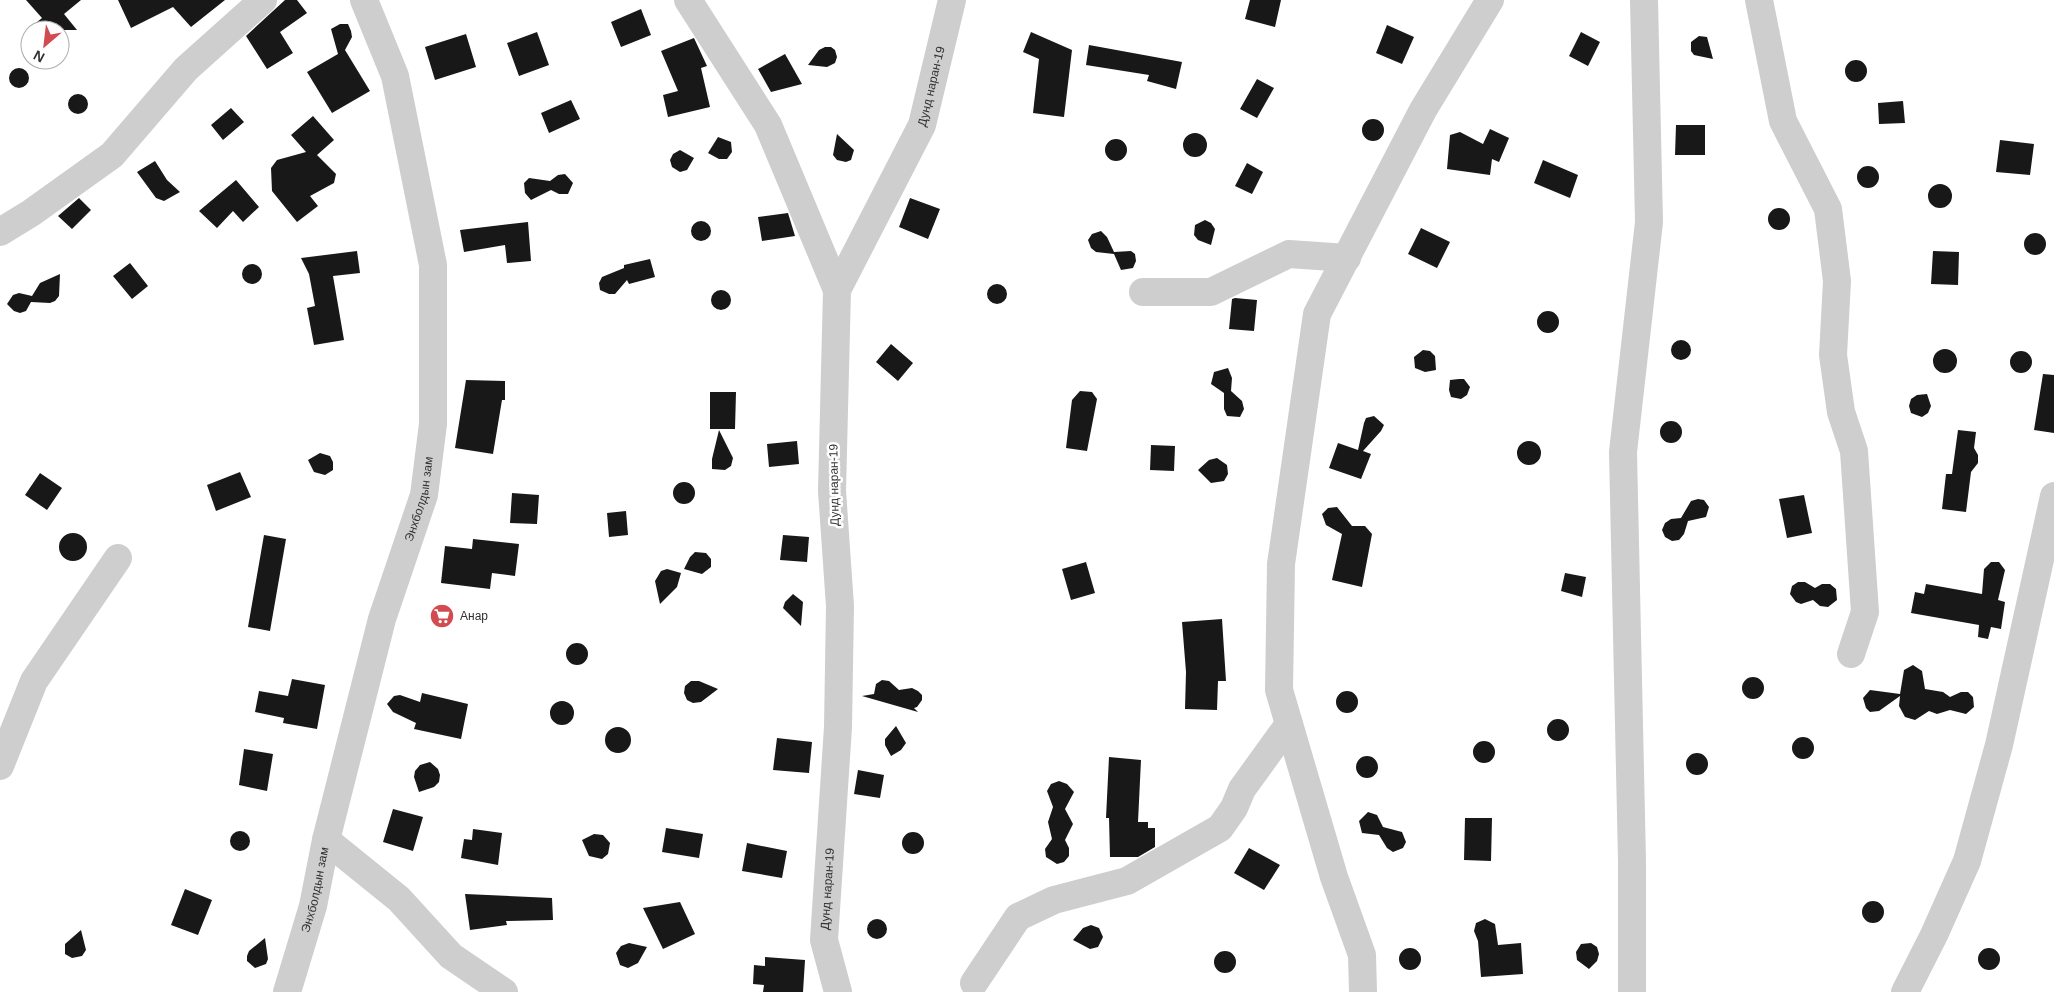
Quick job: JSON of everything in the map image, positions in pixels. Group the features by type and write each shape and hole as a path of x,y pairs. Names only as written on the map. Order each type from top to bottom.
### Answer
{"street":[{"path":"0,232 32,213 112,155 186,69 263,0"},
{"name":"Энхболдын зам","path":"287,992 313,906 326,840 382,619 424,495 433,424 433,265 395,76 364,0"},
{"path":"688,0 768,124 837,290"},
{"name":"Дунд наран-19","path":"838,992 824,940 838,718 840,606 832,491 837,290 922,125 952,0"},
{"path":"1363,992 1362,955 1334,877 1279,690 1280,564 1317,314 1423,110 1490,0"},
{"path":"1632,992 1623,452 1649,222 1644,0"},
{"path":"1760,0 1784,121 1828,209 1837,281 1833,355 1841,412 1854,451 1865,612 1850,654"},
{"path":"1143,292 1210,292 1289,254 1347,258"},
{"path":"1906,992 1967,861 1999,745 2054,496"},
{"path":"0,766 34,681 118,558"},
{"path":"974,983 1018,917 1054,900 1127,881 1220,828 1234,808 1242,788 1289,724"},
{"path":"326,840 400,899 451,956 504,992"}],"building":[{"path":"26,0 81,0 64,14 69,20 40,20 42,18"},
{"path":"118,0 225,0 191,27 173,7 131,28"},
{"path":"285,0 297,0 307,13 280,32 293,53 267,69 246,36"},
{"path":"1250,0 1281,0 1275,27 1245,19"},
{"path":"641,9 651,35 621,47 611,22"},
{"path":"70,21 77,30 70,30"},
{"path":"340,24 348,24 352,37 345,50 370,91 332,113 307,72 338,54 331,29"},
{"path":"1387,25 1414,37 1402,64 1376,53"},
{"path":"537,32 549,65 519,76 507,43"},
{"path":"1031,32 1072,50 1064,117 1033,113 1039,59 1023,52"},
{"path":"1581,32 1600,42 1588,66 1569,56"},
{"path":"466,34 476,67 435,80 425,47"},
{"path":"1699,36 1707,37 1713,59 1694,55 1691,51 1691,42"},
{"path":"694,38 707,66 701,68 710,107 668,117 663,95 678,91 661,51"},
{"path":"1089,45 1182,62 1176,89 1147,81 1149,75 1086,65"},
{"path":"831,47 835,50 837,57 835,63 827,67 808,65 819,50"},
{"path":"785,54 802,84 771,92 758,69"},
{"path":"1856,60 1864,63 1867,71 1864,79 1856,82 1848,79 1845,71 1848,63"},
{"path":"20,68 28,74 28,82 23,87 15,87 10,82 10,74 15,69"},
{"path":"1257,79 1274,88 1257,118 1240,109"},
{"path":"74,94 82,94 88,100 88,108 82,114 74,114 68,108 68,100"},
{"path":"571,100 580,119 549,133 541,113"},
{"path":"1903,101 1905,123 1879,124 1878,103"},
{"path":"231,108 244,122 223,140 211,125"},
{"path":"313,116 334,140 317,155 336,174 334,183 310,196 318,206 297,222 272,191 271,168 277,160 306,152 291,135"},
{"path":"1373,119 1381,122 1384,130 1381,138 1373,141 1365,138 1362,130 1365,122"},
{"path":"1676,125 1705,125 1705,155 1675,155"},
{"path":"1490,129 1509,138 1499,162 1492,159 1490,175 1447,169 1450,135 1460,132 1483,144"},
{"path":"1195,133 1204,136 1207,145 1204,154 1195,157 1186,154 1183,145 1186,136"},
{"path":"837,134 854,150 851,160 846,162 837,160 833,155"},
{"path":"718,137 731,142 732,152 727,159 719,159 708,153"},
{"path":"1116,139 1126,146 1127,150 1120,160 1116,161 1106,154 1105,150 1112,140"},
{"path":"2000,140 2034,144 2030,175 1996,172"},
{"path":"680,150 694,158 687,170 680,172 672,167 670,160 673,154"},
{"path":"1543,160 1578,175 1570,198 1534,183"},
{"path":"155,161 167,180 180,192 164,201 156,198 137,172"},
{"path":"1247,163 1263,172 1252,194 1235,186"},
{"path":"1868,166 1876,169 1879,177 1876,185 1868,188 1860,185 1857,177 1860,169"},
{"path":"565,174 573,183 568,194 559,194 551,190 531,200 525,193 524,183 529,178 550,181 558,175"},
{"path":"236,180 259,207 243,222 233,211 217,228 199,211"},
{"path":"1940,184 1949,187 1952,196 1949,205 1940,208 1931,205 1928,196 1931,187"},
{"path":"79,198 91,210 72,229 58,216"},
{"path":"910,198 940,209 928,239 899,227"},
{"path":"1779,208 1787,211 1790,219 1787,227 1779,230 1771,227 1768,219 1771,211"},
{"path":"788,213 795,236 762,241 758,217"},
{"path":"1205,220 1211,223 1215,229 1211,245 1198,240 1194,235 1195,225"},
{"path":"701,221 708,224 711,231 708,238 701,241 694,238 691,231 694,224"},
{"path":"528,222 531,261 507,263 505,245 464,252 460,230"},
{"path":"1421,228 1450,242 1437,268 1408,254"},
{"path":"1101,231 1107,237 1114,252 1131,251 1135,254 1136,261 1133,268 1121,270 1114,254 1096,252 1091,248 1088,240 1092,234"},
{"path":"2035,233 2043,236 2046,244 2043,252 2035,255 2027,252 2024,244 2027,236"},
{"path":"357,251 360,273 333,276 344,340 314,345 307,308 315,306 309,274 301,258"},
{"path":"1933,251 1959,252 1958,285 1931,284"},
{"path":"650,259 655,277 629,284 627,280 615,294 609,294 600,290 599,283 602,277 624,268 624,265"},
{"path":"130,263 148,286 132,299 113,276"},
{"path":"252,264 259,267 262,274 259,281 252,284 245,281 242,274 245,267"},
{"path":"60,274 59,296 55,301 50,303 31,302 26,311 20,313 14,311 7,304 13,295 19,293 32,296 40,283"},
{"path":"993,284 1001,284 1007,290 1007,298 1001,304 993,304 987,298 987,290"},
{"path":"721,290 728,293 731,300 728,307 721,310 714,307 711,300 714,293"},
{"path":"1232,299 1257,300 1254,331 1229,329"},
{"path":"1548,311 1556,314 1559,322 1556,330 1548,333 1540,330 1537,322 1540,314"},
{"path":"1681,340 1688,343 1691,350 1688,357 1681,360 1674,357 1671,350 1674,343"},
{"path":"891,344 913,363 898,381 876,362"},
{"path":"1945,349 1953,353 1957,361 1953,369 1945,373 1937,369 1933,361 1937,353"},
{"path":"1423,350 1430,351 1435,356 1436,370 1425,372 1415,368 1414,357"},
{"path":"2017,351 2025,351 2032,358 2032,366 2025,373 2017,373 2010,366 2010,358"},
{"path":"1228,368 1232,378 1231,391 1242,401 1244,409 1240,417 1227,416 1224,409 1224,393 1211,384 1214,372"},
{"path":"2043,374 2054,375 2054,433 2034,430"},
{"path":"1464,379 1470,387 1467,395 1461,399 1451,397 1449,390 1450,380"},
{"path":"466,380 505,381 505,400 502,400 493,454 455,448"},
{"path":"1080,391 1092,392 1097,399 1087,451 1066,448 1072,400"},
{"path":"710,392 736,392 735,429 710,429"},
{"path":"1927,394 1931,406 1928,413 1922,417 1911,413 1909,406 1911,399 1917,395"},
{"path":"1374,416 1384,425 1363,451 1371,454 1361,479 1329,468 1338,443 1358,450 1366,418"},
{"path":"1671,421 1679,424 1682,432 1679,440 1671,443 1663,440 1660,432 1663,424"},
{"path":"719,430 733,458 731,466 725,470 712,469 712,459"},
{"path":"1958,430 1976,432 1974,448 1978,455 1978,463 1971,472 1966,512 1942,509 1946,474 1952,474"},
{"path":"797,441 799,464 769,467 767,444"},
{"path":"1529,441 1534,442 1540,448 1540,458 1534,464 1529,465 1524,464 1518,458 1517,453 1518,448 1524,442"},
{"path":"1151,445 1175,446 1174,471 1150,470"},
{"path":"320,453 330,456 333,462 333,470 325,475 314,472 308,460"},
{"path":"1217,458 1227,465 1228,474 1224,481 1211,483 1198,470 1209,460"},
{"path":"240,472 251,497 216,511 207,485"},
{"path":"40,473 62,488 47,510 25,495"},
{"path":"684,482 692,485 695,493 692,501 684,504 676,501 673,493 676,485"},
{"path":"512,493 539,495 537,524 510,523"},
{"path":"1804,495 1812,533 1787,538 1779,499"},
{"path":"1704,500 1709,507 1706,517 1688,521 1684,534 1679,540 1672,541 1665,537 1662,530 1665,523 1671,519 1681,518 1691,501"},
{"path":"1337,507 1352,526 1365,526 1372,534 1362,587 1332,580 1342,534 1326,525 1322,514 1328,508"},
{"path":"626,511 628,535 609,537 607,513"},
{"path":"73,533 83,537 87,547 83,557 73,561 63,557 59,547 63,537"},
{"path":"264,535 286,539 270,631 248,627"},
{"path":"783,535 809,537 807,562 780,560"},
{"path":"473,539 519,544 515,576 492,573 490,589 441,583 445,546 472,549"},
{"path":"695,552 706,553 711,559 711,567 702,574 684,569"},
{"path":"1086,562 1095,593 1071,600 1062,569"},
{"path":"1991,562 1999,562 2005,570 1998,600 2005,602 2001,629 1991,627 1988,639 1978,637 1979,625 1911,613 1915,592 1924,594 1926,584 1982,594 1984,569"},
{"path":"667,569 681,573 677,587 660,604 655,581 661,571"},
{"path":"1565,573 1586,577 1582,597 1561,591"},
{"path":"1798,582 1805,582 1815,588 1822,584 1830,584 1836,589 1837,600 1828,607 1820,606 1813,600 1801,604 1796,602 1790,594 1792,586"},
{"path":"793,594 803,602 801,626 783,608 785,602"},
{"path":"1222,619 1226,681 1218,681 1217,710 1185,709 1186,672 1182,622"},
{"path":"577,643 585,646 588,654 585,662 577,665 569,662 566,654 569,646"},
{"path":"1913,665 1922,671 1925,689 1943,692 1950,697 1961,692 1968,692 1973,697 1974,707 1966,714 1950,710 1937,714 1929,711 1915,720 1905,717 1899,706 1900,696 1879,711 1870,712 1866,708 1863,698 1870,690 1900,694 1904,670"},
{"path":"1753,677 1761,680 1764,688 1761,696 1753,699 1745,696 1742,688 1745,680"},
{"path":"292,679 325,685 317,729 283,723 284,718 255,712 259,691 288,696"},
{"path":"882,680 889,681 899,690 912,688 918,691 922,695 922,700 914,708 918,712 862,696 874,694 876,684"},
{"path":"691,681 699,681 718,689 701,702 693,703 687,700 684,693 685,686"},
{"path":"1347,691 1355,694 1358,702 1355,710 1347,713 1339,710 1336,702 1339,694"},
{"path":"422,693 468,704 461,739 414,729 416,723 393,712 387,704 394,696 400,695 420,702"},
{"path":"562,701 567,702 573,708 573,718 567,724 562,725 557,724 551,718 550,713 551,708 557,702"},
{"path":"1558,719 1566,722 1569,730 1566,738 1558,741 1550,738 1547,730 1550,722"},
{"path":"896,726 906,743 901,750 891,756 885,745 885,739"},
{"path":"618,727 627,731 631,740 627,749 618,753 609,749 605,740 609,731"},
{"path":"1803,737 1811,740 1814,748 1811,756 1803,759 1795,756 1792,748 1795,740"},
{"path":"777,738 812,742 809,773 773,770"},
{"path":"1484,741 1492,744 1495,752 1492,760 1484,763 1476,760 1473,752 1476,744"},
{"path":"244,749 273,754 267,791 239,785"},
{"path":"1697,753 1705,756 1708,764 1705,772 1697,775 1689,772 1686,764 1689,756"},
{"path":"1367,756 1375,759 1378,767 1375,775 1367,778 1359,775 1356,767 1359,759"},
{"path":"1109,757 1141,760 1138,822 1148,822 1148,828 1155,828 1155,847 1138,857 1110,857 1109,818 1106,818"},
{"path":"430,762 438,769 440,775 439,782 434,787 419,792 414,777 415,771 420,765"},
{"path":"858,770 884,775 880,798 854,794"},
{"path":"1059,781 1067,784 1074,792 1065,809 1073,824 1065,840 1069,848 1069,856 1064,862 1057,864 1046,857 1045,849 1052,839 1048,822 1053,807 1047,791 1051,784"},
{"path":"393,809 423,817 413,851 383,842"},
{"path":"1368,812 1377,815 1383,827 1402,832 1406,842 1403,848 1393,852 1387,848 1379,835 1362,833 1359,821"},
{"path":"1465,818 1492,818 1491,861 1464,860"},
{"path":"666,828 703,834 699,858 662,852"},
{"path":"473,829 502,833 498,865 461,858 464,839 472,840"},
{"path":"236,831 244,831 250,837 250,845 244,851 236,851 230,845 230,837"},
{"path":"913,832 921,835 924,843 921,851 913,854 905,851 902,843 905,835"},
{"path":"594,834 603,835 610,843 608,854 602,859 589,856 582,840"},
{"path":"747,843 787,851 782,878 742,871"},
{"path":"1249,848 1280,865 1264,890 1234,873"},
{"path":"185,889 212,900 198,935 171,925"},
{"path":"465,894 552,898 553,920 506,921 507,925 470,930"},
{"path":"1873,901 1881,904 1884,912 1881,920 1873,923 1865,920 1862,912 1865,904"},
{"path":"680,902 695,934 663,949 643,908"},
{"path":"877,919 884,922 887,929 884,936 877,939 870,936 867,929 870,922"},
{"path":"1485,919 1495,924 1498,945 1521,943 1523,974 1481,977 1478,941 1474,931 1476,923"},
{"path":"1091,925 1099,928 1103,937 1098,947 1090,949 1073,940 1083,928"},
{"path":"81,930 86,950 82,956 72,958 65,954 65,944"},
{"path":"265,938 268,959 266,964 255,968 247,961 247,956 249,951"},
{"path":"629,943 647,947 638,963 628,968 620,965 616,953 621,946"},
{"path":"1591,943 1597,947 1599,954 1597,961 1589,969 1577,960 1576,952 1581,944"},
{"path":"1410,948 1418,951 1421,959 1418,967 1410,970 1402,967 1399,959 1402,951"},
{"path":"1989,948 1997,951 2000,959 1997,967 1989,970 1981,967 1978,959 1981,951"},
{"path":"1225,951 1233,954 1236,962 1233,970 1225,973 1217,970 1214,962 1217,954"},
{"path":"765,957 805,960 803,992 763,992 764,985 753,984 754,965 765,966"}],"place":[{"name":"Анар","path":"442,616"}]}
